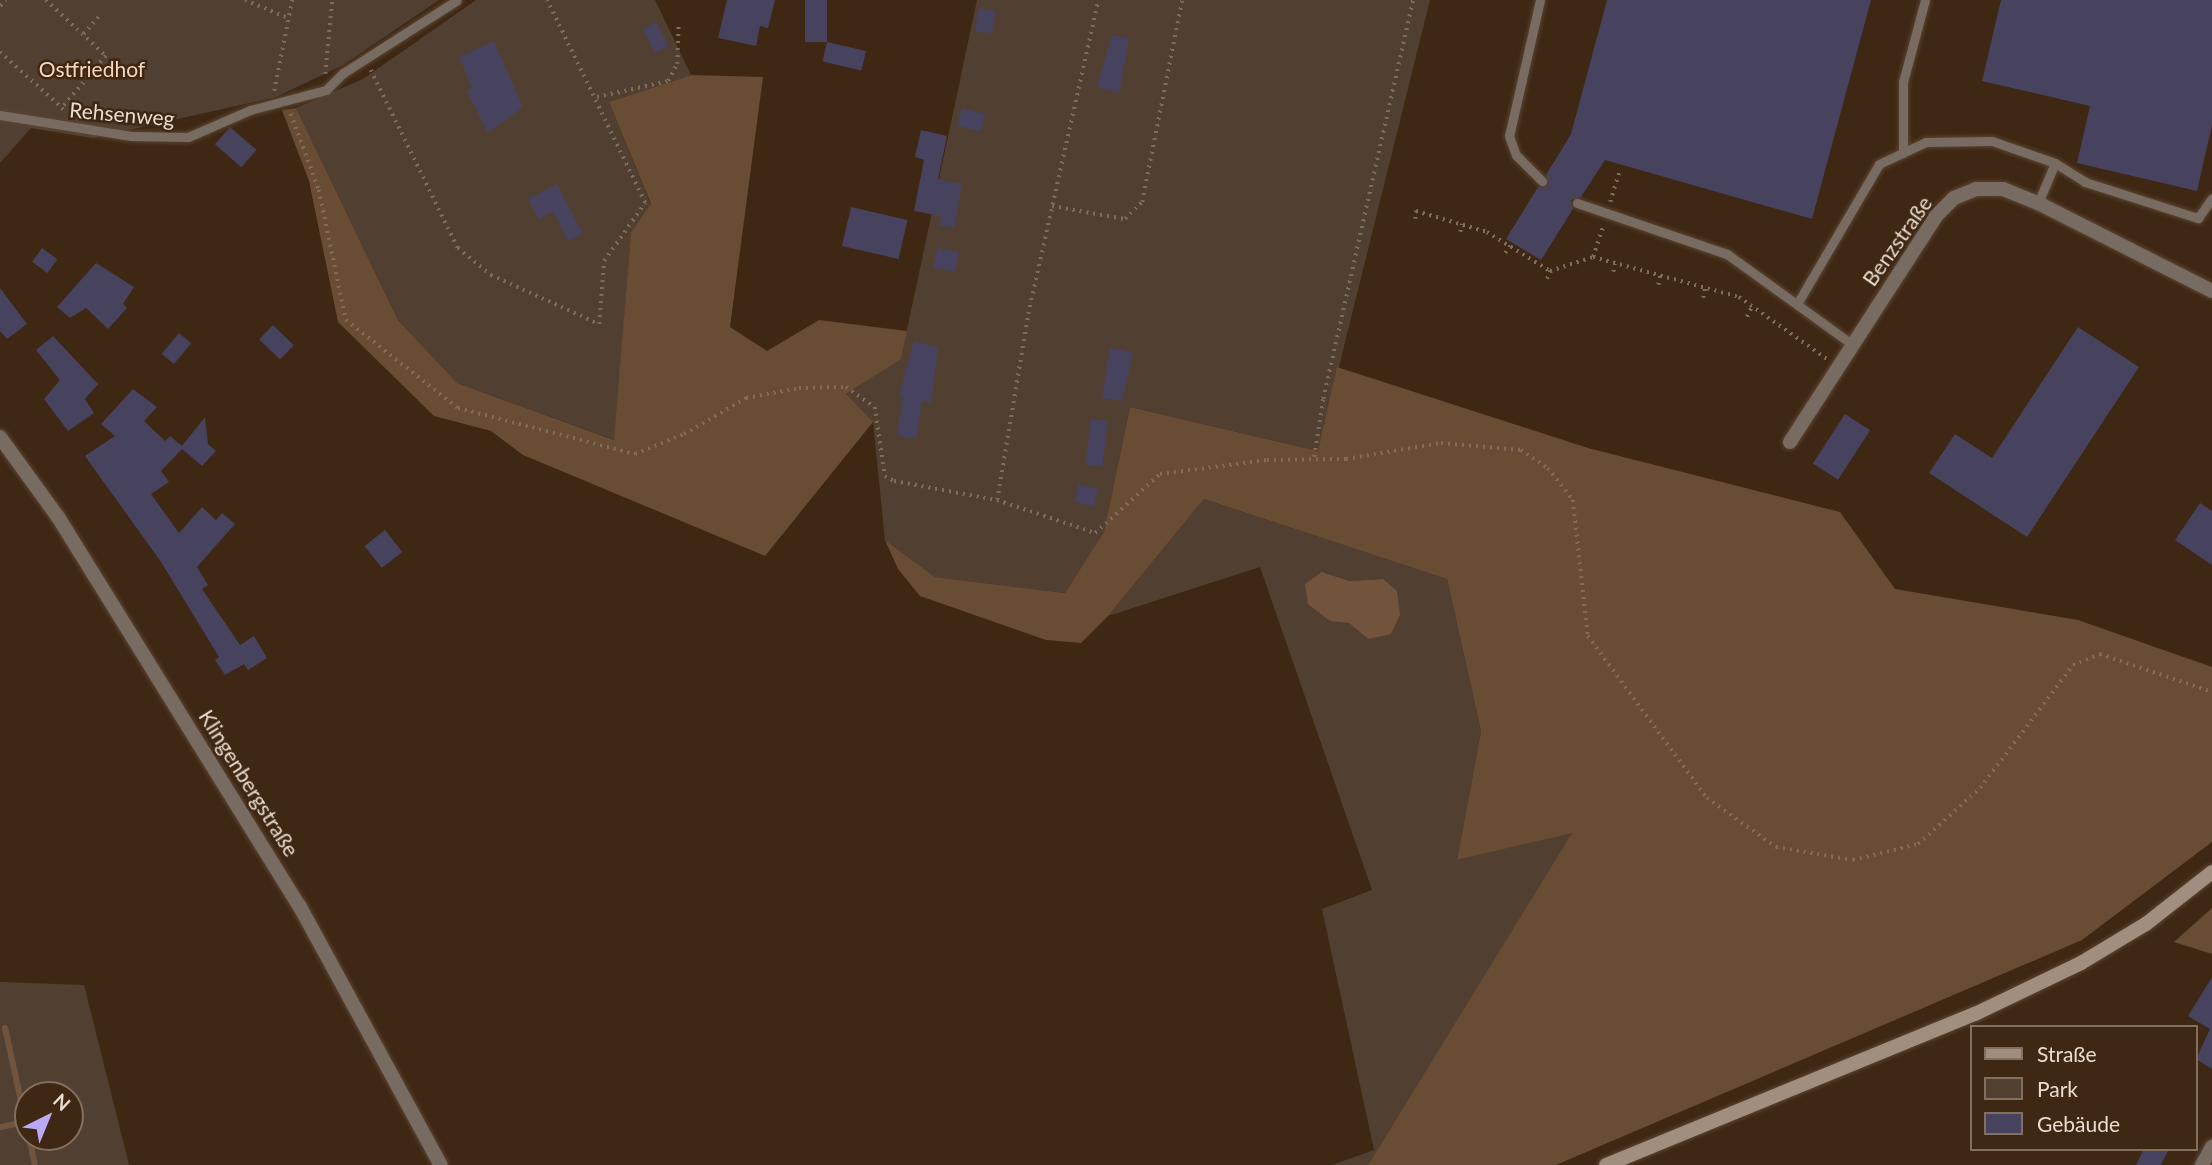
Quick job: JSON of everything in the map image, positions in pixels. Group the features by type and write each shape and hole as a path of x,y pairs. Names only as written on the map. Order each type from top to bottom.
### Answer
{"main road":[{"path":"1606,1165 1975,1014 2081,963 2146,924 2212,872"}],"street":[{"name":"Benzstraße","path":"1790,442 1936,216 1954,198 1976,188 2003,189 2038,203 2212,291"},
{"name":"Klingenbergstraße","path":"0,437 58,517 299,905 441,1165"},
{"path":"2202,1165 2212,1147"}],"lane":[{"name":"Rehsenweg","path":"0,115 64,128 131,136 188,137 250,110 287,103 326,90 365,59 457,0"},
{"path":"1540,0 1509,136 1516,155 1542,181"},
{"path":"1903,153 1903,82 1925,0"},
{"path":"1797,304 1879,164 1926,142 1992,141 2055,163 2085,182 2198,218 2212,198"},
{"path":"2038,203 2055,163"},
{"path":"1577,203 1727,254 1853,344"}],"path":[{"path":"0,6 6,0"},
{"path":"46,0 106,56 61,108"},
{"path":"245,0 288,18"},
{"path":"274,92 292,0"},
{"path":"326,90 324,64 332,0"},
{"path":"365,59 458,248 491,275 598,324 604,261 645,203 597,97 547,0"},
{"path":"997,500 1028,314 1098,0"},
{"path":"1052,205 1125,219 1142,202 1182,0"},
{"path":"1314,457 1323,398 1413,0"},
{"path":"83,34 101,15"},
{"path":"597,97 668,81 677,64 678,26"},
{"path":"0,52 67,114 64,128"},
{"path":"287,103 319,190 346,320 458,408 635,454 684,434 746,398 799,388 846,387 875,407 885,476 894,481 997,500 1095,533 1160,474 1314,457 1346,459 1440,443 1521,450 1548,468 1573,500 1588,636 1707,798 1776,847 1853,860 1918,844 1980,788 2073,665 2100,654 2212,692"},
{"path":"1613,193 1620,170"},
{"path":"1415,219 1416,211 1487,232 1550,271"},
{"path":"1593,257 1606,215"},
{"path":"1460,232 1462,225"},
{"path":"1505,253 1510,246"},
{"path":"1550,271 1593,257 1739,297 1838,366"},
{"path":"1613,272 1615,264"},
{"path":"1547,279 1550,271"},
{"path":"1658,285 1660,276"},
{"path":"1703,298 1705,288"},
{"path":"1746,317 1752,306"}],"green space":[{"name":"Ostfriedhof","path":"0,0 439,0 343,65 276,97 93,138 31,128 0,163"},
{"path":"476,0 655,0 691,75 609,102 651,205 631,232 615,440 457,383 398,320 296,108 363,79"},
{"path":"977,0 1430,0 1318,451 1130,407 1104,533 1065,593 935,577 885,540 873,422 845,395 901,358"},
{"path":"1204,499 1447,579 1481,731 1457,860 1573,832 1368,1165 1332,1165 1374,1150 1322,909 1372,890 1260,567 1108,616","holes":["1323,572 1350,581 1383,579 1368,639 1349,623"]},
{"path":"0,982 84,985 129,1165 0,1165"}],"shaded area":[{"path":"691,75 763,77 730,327 767,351 819,320 907,331 901,359 846,394 873,422 765,556 523,455 491,431 434,416 338,322 309,181 282,110 296,108 398,320 457,383 614,440 631,232 651,204 609,102"},
{"path":"1337,367 1588,448 1840,512 1895,589 2078,620 2212,667 2212,842 2082,940 1556,1165 1368,1165 1572,833 1457,860 1481,731 1447,579 1204,499 1108,616 1081,643 1046,640 920,596 898,569 885,540 935,577 1065,593 1104,532 1130,407 1318,451"},
{"path":"1322,572 1350,581 1383,579 1397,591 1400,615 1391,634 1368,639 1349,623 1330,621 1308,604 1305,584"},
{"path":"2212,908 2212,954 2174,942"}],"building":[{"path":"727,0 775,0 768,28 760,26 756,46 718,38"},
{"path":"805,0 827,0 827,42 805,42"},
{"path":"1607,0 1871,0 1812,219 1605,160 1581,197 1571,200 1573,209 1541,260 1506,239 1538,187 1547,185 1546,175 1571,134"},
{"path":"2001,0 2212,0 2212,125 2197,191 2077,163 2090,106 1982,81"},
{"path":"979,8 996,11 992,34 975,31"},
{"path":"656,22 669,46 655,53 643,29"},
{"path":"1112,35 1129,38 1119,93 1097,87"},
{"path":"494,41 523,107 488,133 467,91 472,88 459,57"},
{"path":"827,42 866,51 861,70 823,61"},
{"path":"962,108 985,114 981,132 957,125"},
{"path":"230,127 256,150 241,167 215,144"},
{"path":"921,130 947,136 938,179 962,184 954,228 939,225 941,216 914,211 924,160 915,157"},
{"path":"557,184 583,234 568,241 553,211 539,219 528,199"},
{"path":"851,207 908,220 899,259 842,246"},
{"path":"42,248 57,259 47,273 32,262"},
{"path":"937,248 959,252 955,272 934,268"},
{"path":"96,263 134,287 123,304 127,308 108,329 86,308 70,318 57,307"},
{"path":"0,288 27,324 7,339 0,331"},
{"path":"273,325 294,345 280,360 259,339"},
{"path":"2078,327 2139,367 2027,537 1929,473 1955,434 1992,458"},
{"path":"179,333 191,343 174,364 162,354"},
{"path":"53,336 98,384 85,399 94,413 68,431 44,399 60,380 36,350"},
{"path":"914,341 938,347 931,403 922,401 916,439 897,435 903,397 899,396"},
{"path":"1110,347 1133,353 1122,401 1102,398"},
{"path":"133,389 157,407 144,421 165,441 170,436 182,446 205,417 208,444 216,451 202,466 182,449 161,471 169,482 151,494 179,533 202,507 216,520 222,513 235,524 197,567 208,585 202,589 240,645 254,636 267,658 248,670 244,664 225,675 215,660 219,657 161,562 85,456 115,436 101,424"},
{"path":"1845,414 1870,430 1838,480 1813,463"},
{"path":"1091,419 1108,421 1102,467 1085,465"},
{"path":"1079,484 1098,489 1094,507 1074,501"},
{"path":"2200,503 2212,511 2212,565 2175,540"},
{"path":"385,530 402,552 382,568 365,546"},
{"path":"2212,977 2212,1069 2198,1060 2210,1029 2188,1016"},
{"path":"2143,1151 2168,1151 2161,1165 2136,1165"}],"waterway":[{"path":"5,1028 17,1081"},
{"path":"0,1127 14,1124"},
{"path":"32,1151 35,1165"}]}
